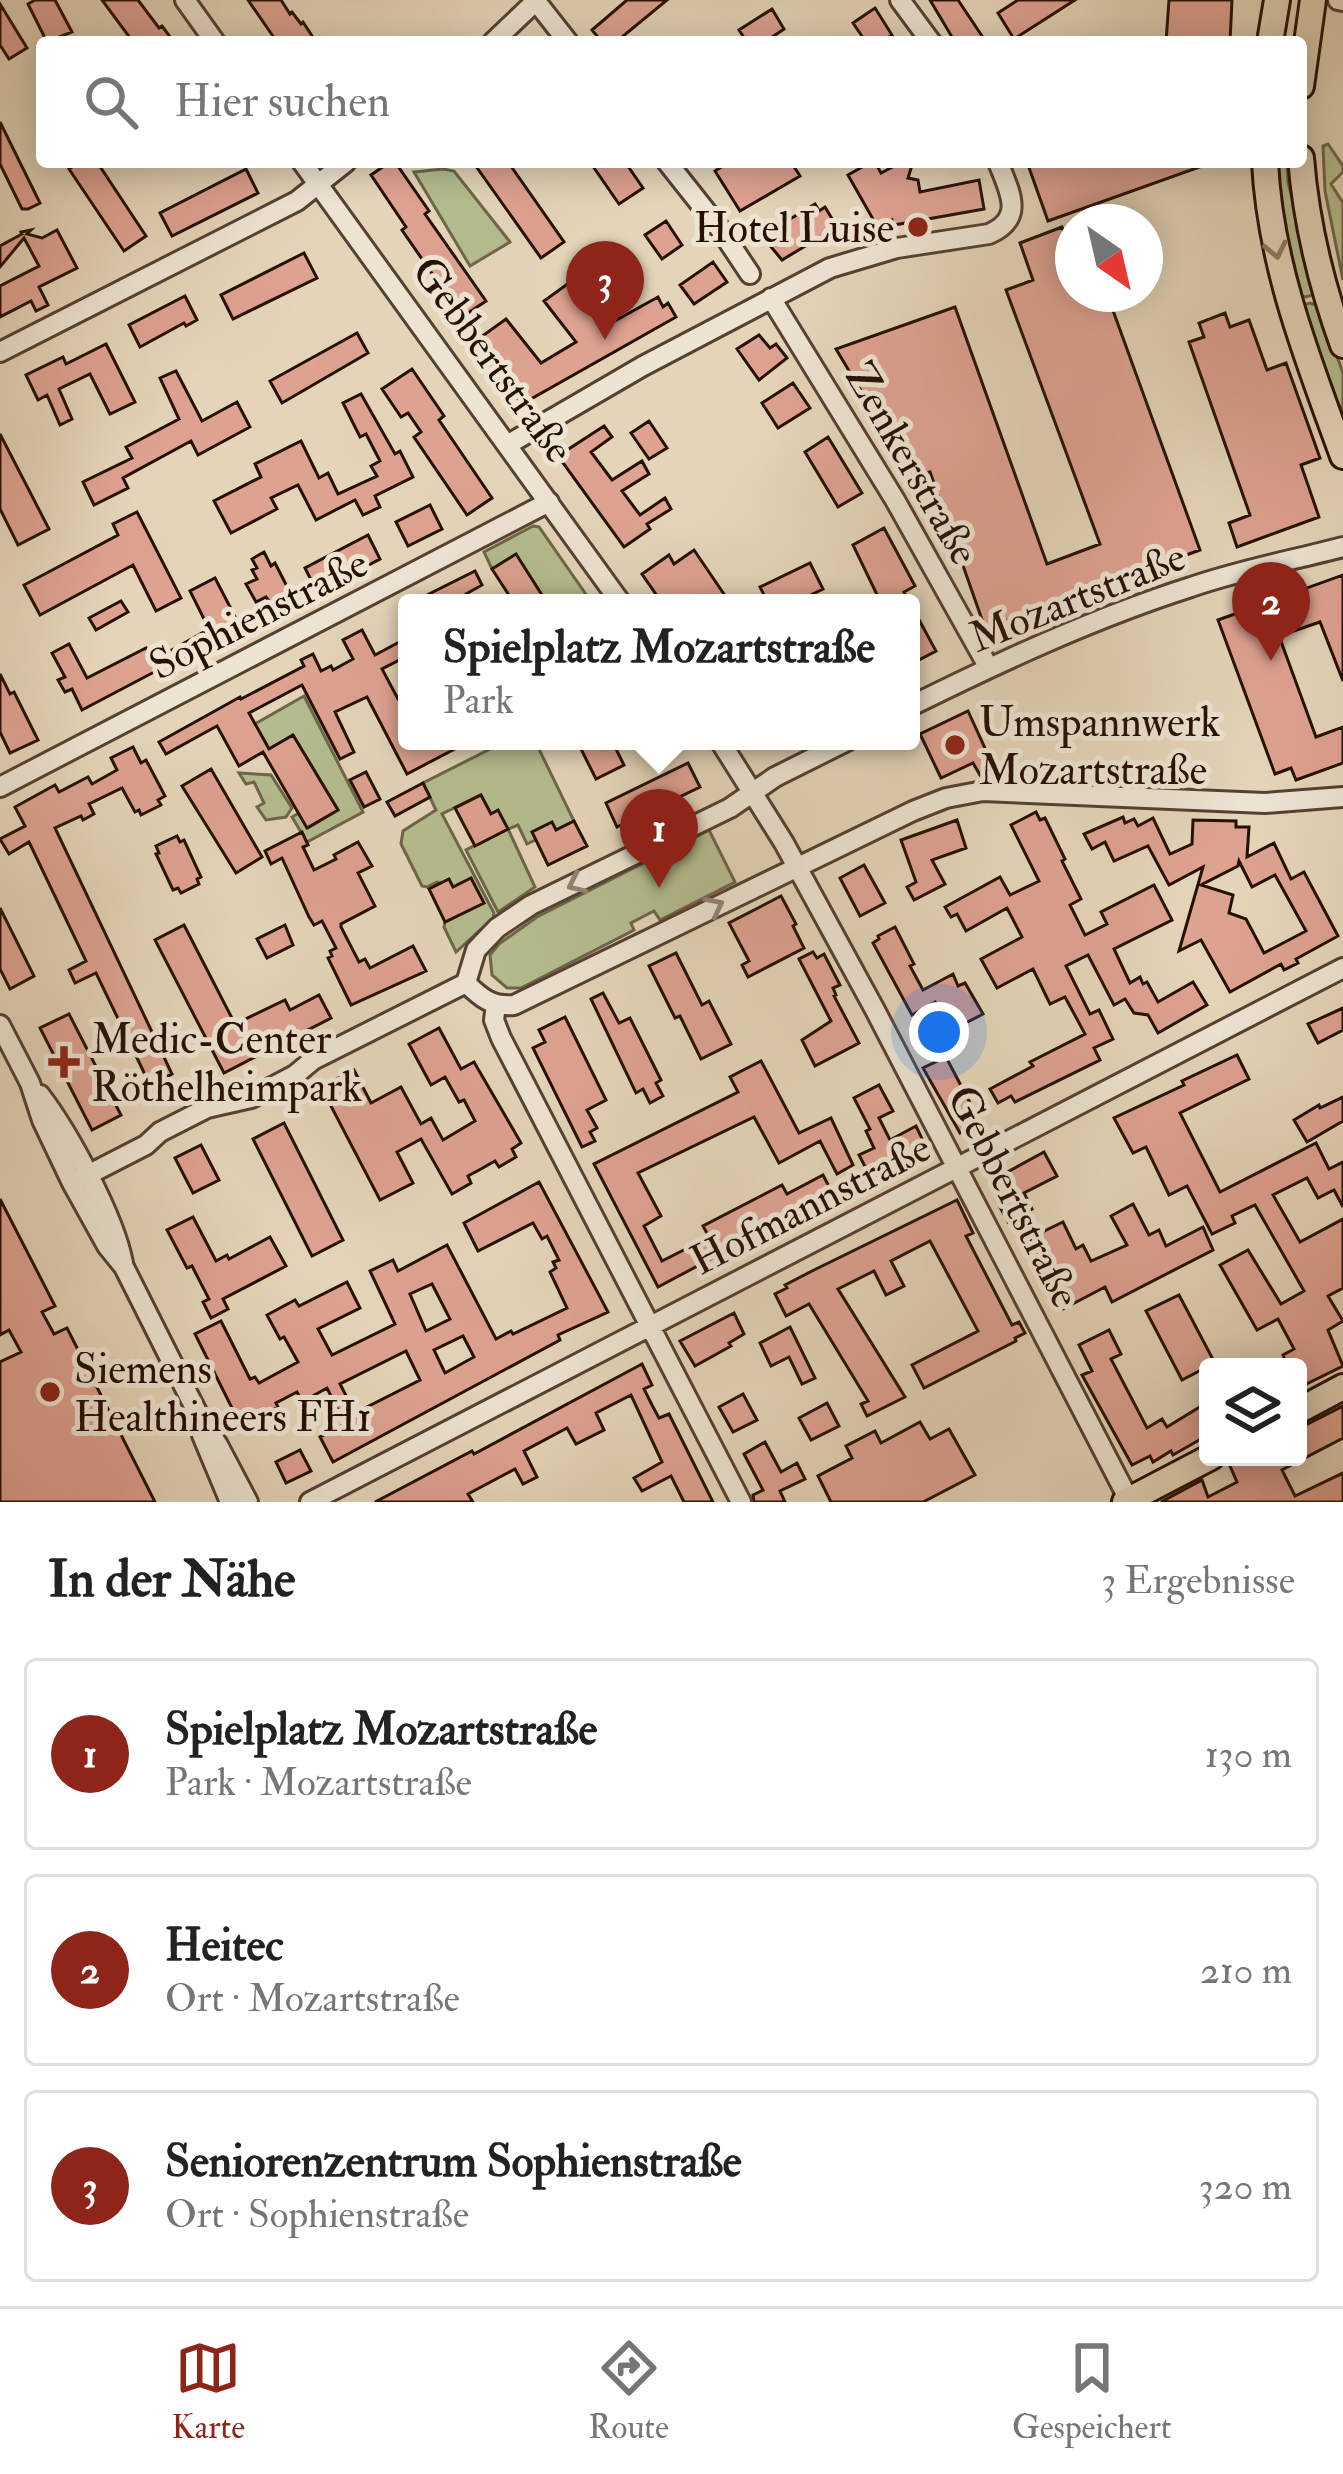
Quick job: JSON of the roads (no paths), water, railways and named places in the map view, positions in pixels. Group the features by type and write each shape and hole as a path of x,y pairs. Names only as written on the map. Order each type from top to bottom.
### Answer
{"main road":[{"path":"1271,36 1277,0"},
{"path":"1307,39 1312,0"},
{"path":"1266,168 1271,225 1288,302 1343,456"},
{"path":"1302,168 1312,236 1343,345"},
{"path":"1307,1406 1343,1387"},
{"path":"1128,1502 1199,1463"}],"street":[{"path":"185,0 211,36"},
{"path":"499,36 536,0 563,36"},
{"path":"900,0 927,36"},
{"name":"Gebbertstraße","path":"307,168 615,594"},
{"path":"0,352 297,201 339,168"},
{"path":"672,168 750,274"},
{"path":"507,445 830,268 897,248 989,234 1005,225 1012,205 1000,168"},
{"name":"Zenkerstraße","path":"771,298 885,483 989,668"},
{"name":"Sophienstraße","path":"0,788 549,502"},
{"name":"Mozartstraße","path":"920,702 1085,626 1196,585 1343,547"},
{"name":"Gebbertstraße","path":"726,750 875,1010 1128,1502"},
{"path":"466,983 470,963 487,938 531,905 730,808 775,777 829,750"},
{"path":"466,983 496,1005 533,998 796,866 946,798 983,791 1265,803 1343,797"},
{"name":"Hofmannstraße","path":"310,1502 1343,968"},
{"path":"79,1179 146,1145 160,1132 202,1111 251,1097 466,983"},
{"path":"496,1005 494,1020 501,1038 741,1502"},
{"path":"0,1025 30,1083 42,1120 79,1179 107,1246 124,1267 248,1502"},
{"path":"200,1418 207,1450 230,1502"}],"place":[{"name":"Hotel Luise","path":"918,227"},
{"name":"Seniorenzentrum Sophienstraße","path":"605,340"},
{"name":"Heitec","path":"1271,661"},
{"name":"Umspannwerk Mozartstraße","path":"955,745"},
{"name":"Spielplatz Mozartstraße","path":"659,888"},
{"name":"Medic-Center Röthelheimpark","path":"64,1062"},
{"name":"Siemens Healthineers FH1","path":"50,1392"}]}
